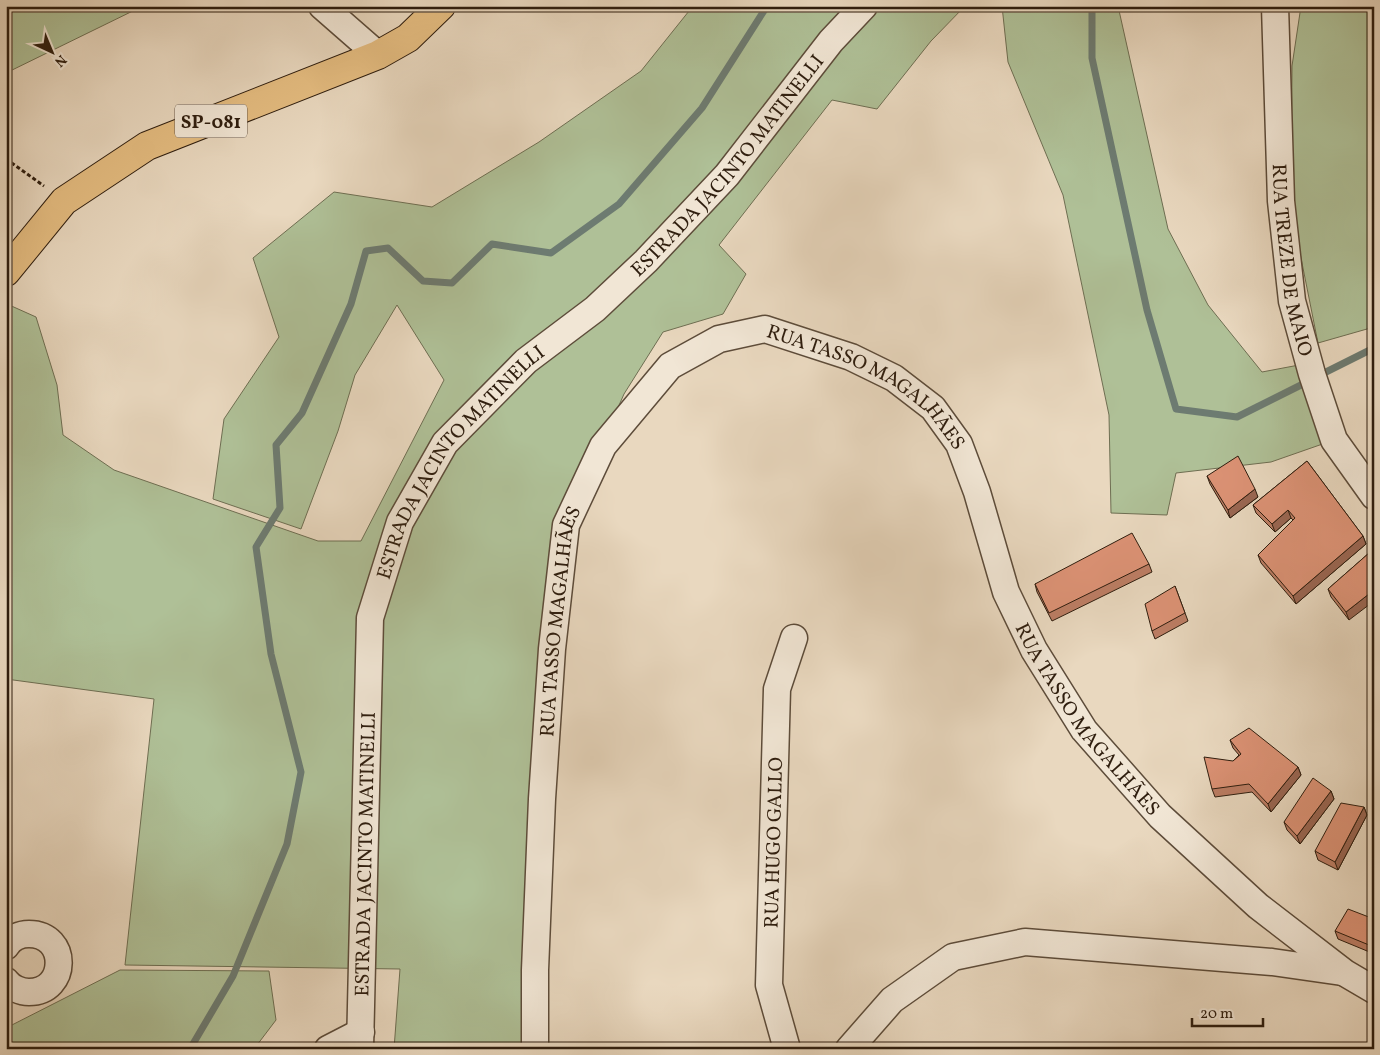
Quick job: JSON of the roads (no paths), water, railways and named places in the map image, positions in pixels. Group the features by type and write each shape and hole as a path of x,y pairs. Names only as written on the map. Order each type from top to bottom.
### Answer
{"main road":[{"name":"SP-081","path":"6,272 64,201 147,146 378,55 408,38 441,6"}],"street":[{"path":"322,6 378,55"},
{"name":"ESTRADA JACINTO MATINELLI","path":"360,1040 370,618 400,522 445,443 526,361 595,309 646,261 727,175 831,41 864,6"},
{"name":"RUA TREZE DE MAIO","path":"1275,6 1281,201 1292,301 1312,374 1334,440 1374,496"},
{"name":"RUA TASSO MAGALHÃES","path":"535,1049 535,970 542,798 552,649 566,525 603,446 670,366 719,338 765,328 851,357 894,378 933,408 959,444 977,492 1006,592 1034,650 1084,730 1160,816 1258,906 1345,972 1374,990"},
{"name":"RUA HUGO GALLO","path":"787,1049 768,985 777,690 794,638"},
{"path":"6,946 22,934 38,934 51,942 58,956 58,971 50,984 37,992 11,992"},
{"path":"849,1049 892,1000 954,957 1025,942 1272,962 1345,972"},
{"path":"328,1049 360,1040"}],"waterway":[{"path":"190,1049 233,976 287,844 301,772 271,654 256,547 280,508 276,445 302,413 351,304 366,251 388,248 423,281 452,283 492,244 551,253 619,204 702,108 767,6"},
{"path":"1092,6 1092,58 1147,310 1176,409 1237,417 1309,381"},
{"path":"1318,376 1374,348"}]}
